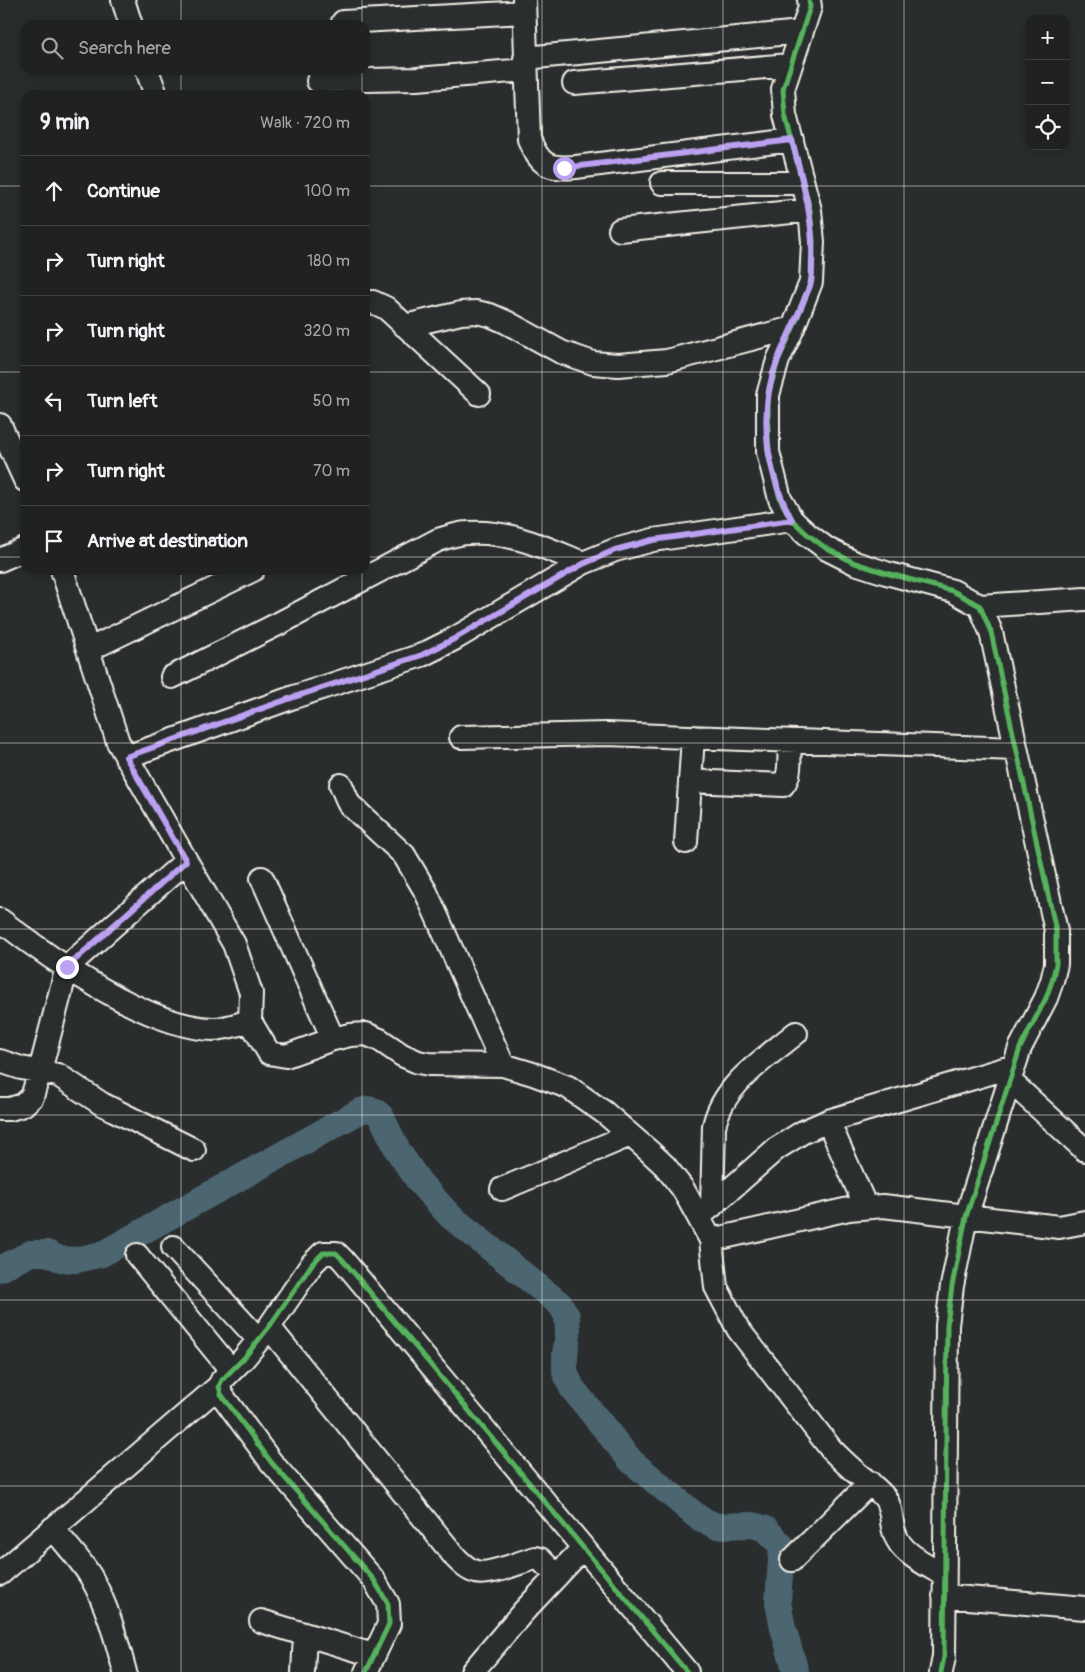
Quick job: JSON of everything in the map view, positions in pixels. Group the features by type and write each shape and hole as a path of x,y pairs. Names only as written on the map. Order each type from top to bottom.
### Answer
{"street":[{"path":"123,0 130,20"},
{"path":"809,0 810,7 783,89 786,115 810,210 813,242 811,282 778,360 768,395 768,452 780,499 792,520 827,549 886,573 954,591 980,606 1085,599"},
{"path":"366,20 524,6 529,139 536,156 548,166 576,167 792,140"},
{"path":"318,81 417,79 525,64 801,32"},
{"path":"574,83 790,65"},
{"path":"149,75 154,90"},
{"path":"662,184 803,183"},
{"path":"620,230 810,210"},
{"path":"370,302 386,308 480,394"},
{"path":"405,326 461,312 476,312 490,315 506,322 561,352 593,363 618,365 667,361 793,328"},
{"path":"0,425 5,451 20,473"},
{"path":"126,757 285,700 422,655 454,639 583,564 615,550 653,540 792,520"},
{"path":"172,676 280,623 438,540 466,532 491,533 515,537 583,564"},
{"path":"0,560 20,551"},
{"path":"64,575 118,742 234,944 251,993 250,1021 269,1053 286,1056 333,1039 366,1034 380,1040 402,1056 418,1062 429,1064 503,1065 532,1074 568,1088 605,1112 665,1166 683,1189 705,1212"},
{"path":"88,650 243,575"},
{"path":"941,1672 944,1657 947,1325 952,1286 966,1217 1011,1073 1020,1048 1046,998 1056,964 1056,930 991,632 980,606"},
{"path":"461,737 607,734 1016,749"},
{"path":"686,842 693,737"},
{"path":"690,781 782,785 786,781 788,773 790,741"},
{"path":"341,785 350,804 404,855 416,873 503,1065"},
{"path":"0,1110 23,1105 32,1097 67,967 186,861"},
{"path":"262,878 333,1039"},
{"path":"0,920 30,944 108,993 152,1013 189,1027 215,1029 250,1021"},
{"path":"796,1033 732,1089 717,1113 705,1212 711,1240 716,1287 738,1329 831,1449 870,1483 886,1500 892,1511 895,1536 902,1546 944,1585 1085,1608"},
{"path":"0,1061 21,1068 58,1075 102,1104 194,1150"},
{"path":"705,1212 776,1149 803,1132 828,1121 1011,1073"},
{"path":"1011,1073 1085,1150"},
{"path":"828,1121 866,1208"},
{"path":"502,1189 630,1135"},
{"path":"711,1240 831,1213 883,1206 1059,1227 1085,1222"},
{"path":"173,1247 264,1333 465,1567 477,1573 534,1558 540,1559 557,1576"},
{"path":"0,1574 225,1378 264,1333 312,1264 323,1253 336,1253 350,1267 686,1672"},
{"path":"137,1255 225,1378 221,1394 258,1447 374,1580 388,1604 389,1624 370,1663 305,1635 261,1621"},
{"path":"792,1560 870,1483"},
{"path":"53,1528 90,1575 100,1594 107,1610 125,1672"},
{"path":"472,1672 523,1612 583,1548"},
{"path":"303,1672 305,1635"}],"waterway":[{"path":"0,1269 31,1253 47,1253 60,1259 76,1260 102,1254 360,1111 368,1109 375,1111 381,1116 398,1151 420,1183 450,1216 560,1304 567,1316 568,1333 565,1372 572,1388 631,1461 699,1518 716,1526 753,1525 766,1529 782,1546 778,1602 783,1628 796,1672"}],"cycle path":[{"path":"809,0 810,7 783,89 785,115 810,210 813,242 811,282 778,360 768,395 768,452 780,499 792,520 827,549 855,563 953,591 980,606 991,632 1056,931 1056,964 1052,981 1046,998 1020,1048 966,1217 952,1286 947,1325 944,1657 941,1672"},
{"path":"366,1672 389,1624 388,1604 374,1580 271,1462 221,1394 219,1386 222,1380 244,1358 269,1327 312,1264 323,1253 336,1253 343,1260 687,1672"}],"route":[{"path":"67,967 186,861 126,757 294,697 422,655 454,639 583,564 615,550 653,540 792,520 780,499 768,452 767,426 768,395 778,360 811,282 813,242 810,210 792,140 564,168"}]}
